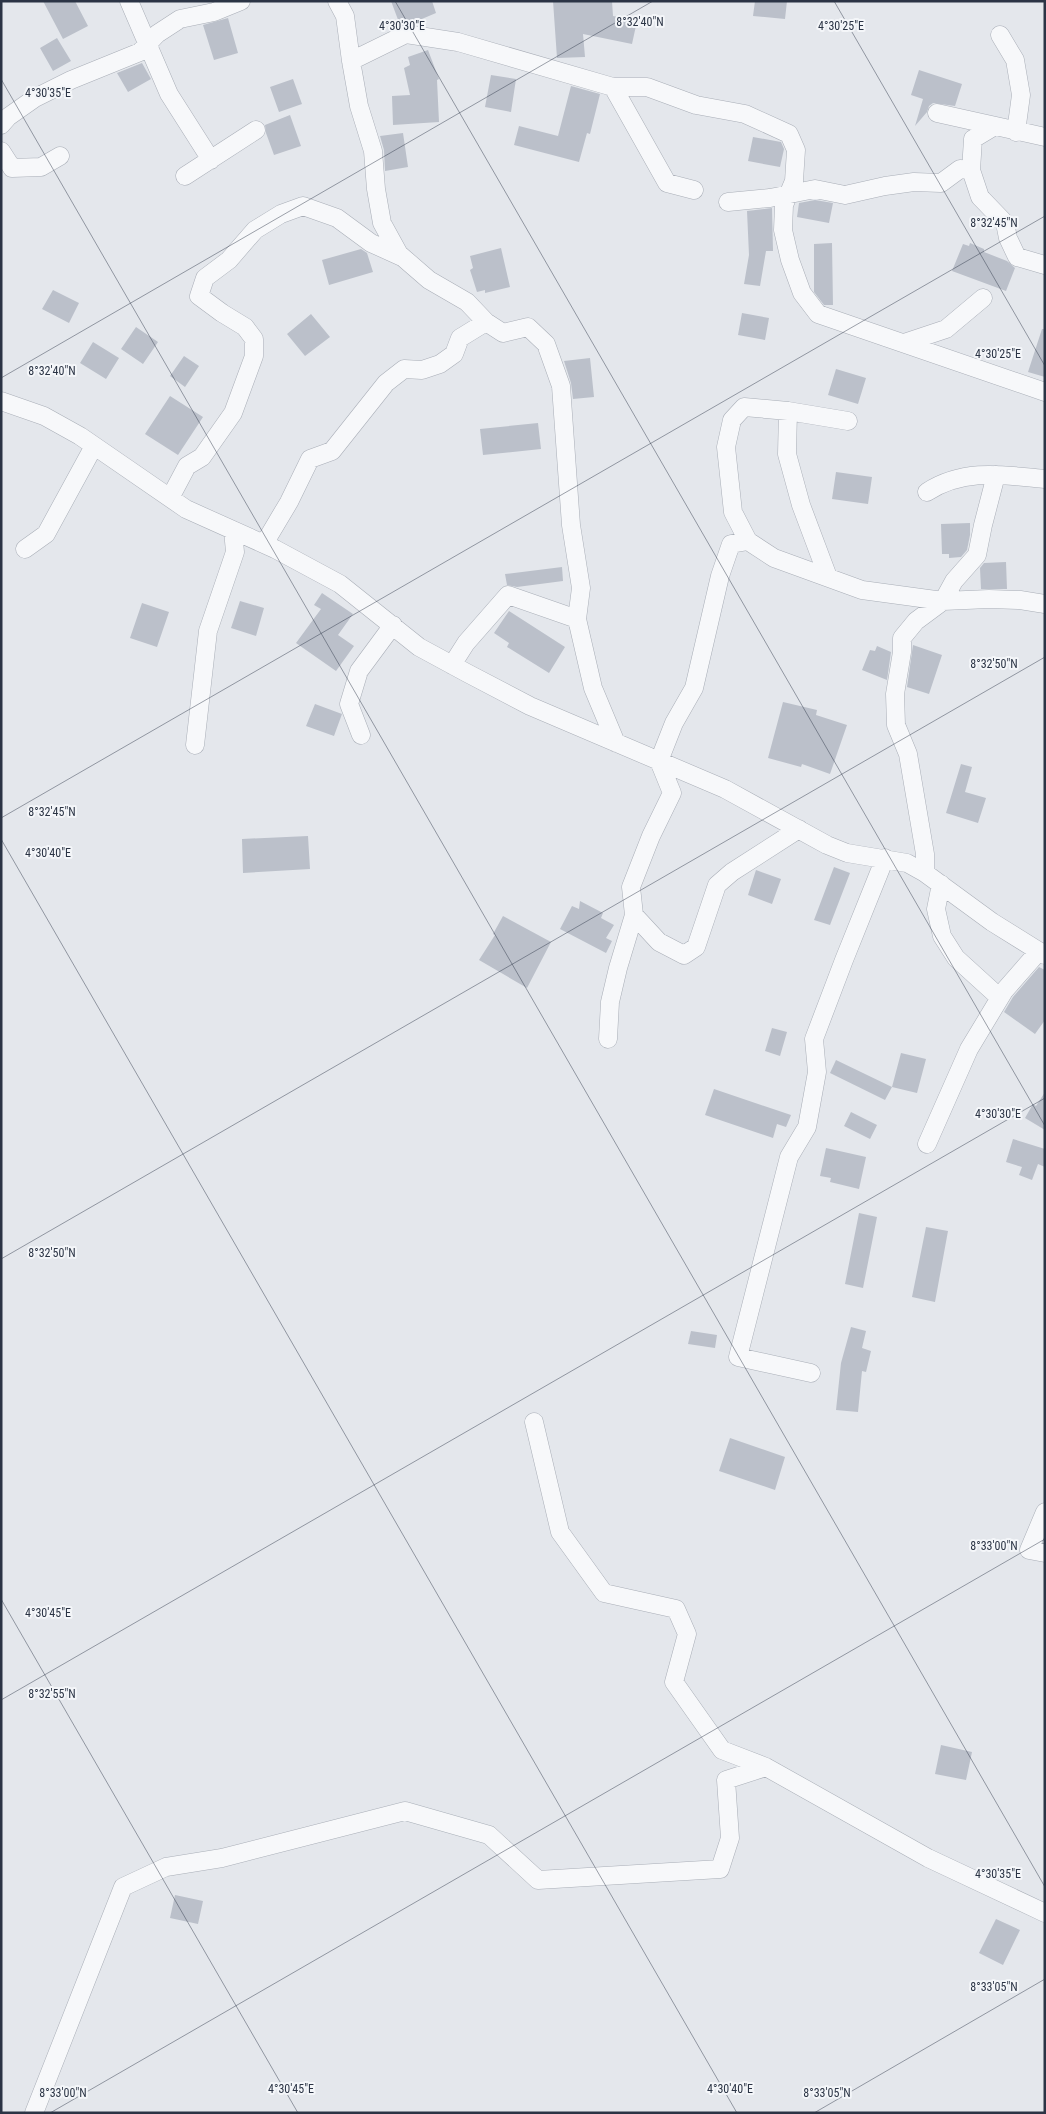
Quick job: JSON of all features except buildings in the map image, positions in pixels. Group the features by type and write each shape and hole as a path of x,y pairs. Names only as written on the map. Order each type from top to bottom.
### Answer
{"street":[{"path":"130,1 169,94 211,160"},
{"path":"1,125 8,117 35,98 71,80 140,52 157,34 180,19 214,12 241,1"},
{"path":"337,1 346,16 359,106 373,151 376,189 382,223 402,257"},
{"path":"351,61 406,34 458,42 613,87 647,87 696,106 745,114 789,134 796,150 794,181 784,205 784,230 790,260 802,293 818,314 1045,392"},
{"path":"1000,35 1015,60 1021,95 1016,132"},
{"path":"613,87 667,183 694,190"},
{"path":"937,114 1045,138"},
{"path":"993,127 973,139 971,170 980,197 1005,223 1008,238 1017,257 1045,265"},
{"path":"185,176 256,130"},
{"path":"3,161 12,168 41,167 60,156"},
{"path":"728,202 788,195 815,189 845,195 914,182 941,183 960,169 971,170"},
{"path":"170,498 187,466 202,457 233,412 254,356 254,339 245,327 199,296 205,278 229,260 254,230 280,214 303,206 337,218 371,243 402,257 430,280 467,302 486,322 503,333 528,327 546,344 561,386 571,525 581,588 576,618 593,688 616,743"},
{"path":"904,343 946,329 983,298"},
{"path":"264,544 310,459 332,450 386,383 404,369 422,370 440,364 454,354 460,338 486,322"},
{"path":"1,401 44,416 94,446 186,509 264,544 340,584 419,646 452,665 530,706 725,789 847,853 906,863 925,873 992,922 1042,953 1004,990 969,1049 927,1144"},
{"path":"848,421 788,411 744,407 732,420 726,447 733,512 748,540 774,558 862,590 943,601 989,599 1020,600 1045,604"},
{"path":"788,411 786,454 801,506 828,577"},
{"path":"25,549 46,534 94,446"},
{"path":"927,492 941,483 969,475 1045,479"},
{"path":"925,873 925,854 908,754 896,725 895,694 902,652 902,638 916,621 943,601 954,582 977,556 996,475"},
{"path":"195,745 208,631 236,552 233,530"},
{"path":"608,1040 610,1002 634,915 631,887 651,836 672,794 659,762 674,723 694,688 720,576 731,544 748,540"},
{"path":"452,665 466,643 508,595 576,618"},
{"path":"361,734 349,704 359,671 393,625"},
{"path":"634,915 658,942 684,956 696,947 717,885 732,872 799,829"},
{"path":"810,1374 738,1357 789,1157 807,1127 816,1072 814,1039 885,858"},
{"path":"941,884 936,909 942,936 956,958 1000,998"},
{"path":"534,1422 560,1532 604,1593 676,1609 687,1634 674,1682 722,1750 766,1767 928,1858 1045,1913"},
{"path":"1045,1512 1030,1550 1045,1553"},
{"path":"34,2113 123,1887 166,1867 222,1858 405,1811 489,1836 538,1880 720,1869 730,1838 726,1780 766,1767"}]}
